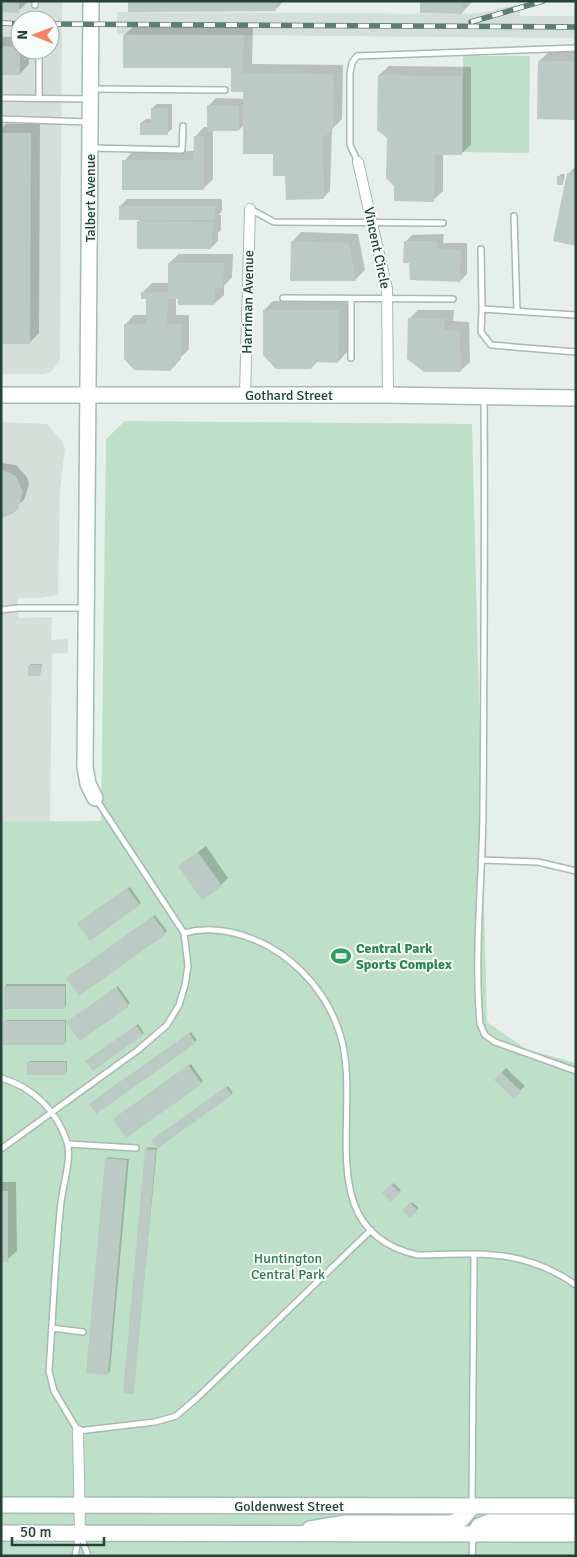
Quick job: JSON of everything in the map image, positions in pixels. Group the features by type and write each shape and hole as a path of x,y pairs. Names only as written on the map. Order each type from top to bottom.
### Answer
{"main road":[{"name":"Talbert Avenue","path":"91,1 89,395 84,767 88,784 95,798"},
{"name":"Gothard Street","path":"1,395 388,395 576,398"},
{"name":"Goldenwest Street","path":"1,1505 472,1508 576,1506"},
{"path":"295,1535 315,1527 334,1524 450,1523 462,1519 472,1508"},
{"path":"473,1534 479,1526 489,1522 576,1522"},
{"name":"Goldenwest Street","path":"1,1533 576,1534"}],"street":[{"name":"Vincent Circle","path":"358,162 387,289 388,395"},
{"name":"Harriman Avenue","path":"245,395 250,209"},
{"path":"78,1431 80,1533"}],"lane":[{"path":"358,162 350,144 350,73 352,63 357,56 576,48"},
{"path":"39,60 39,98"},
{"path":"1,98 225,90"},
{"path":"1,119 90,122"},
{"path":"90,148 182,150 183,126"},
{"path":"250,209 274,222 372,221 443,223"},
{"path":"514,216 517,311"},
{"path":"482,249 481,332 491,345 576,352"},
{"path":"283,298 453,299"},
{"path":"351,299 351,358"},
{"path":"482,309 576,315"},
{"path":"484,397 485,624 481,860 477,925 480,1024 485,1035 495,1042 576,1071"},
{"path":"1,610 18,608 86,608"},
{"path":"1,1149 138,1050 167,1025 179,1005 185,985 188,966 184,933 95,798"},
{"path":"481,860 538,862 576,871"},
{"path":"184,933 216,929 259,941 280,953 306,975 328,1004 340,1035 347,1074 345,1168 349,1192 359,1214 371,1230 382,1240 405,1252 418,1255 474,1254 522,1258 555,1270 576,1286"},
{"path":"1,1078 30,1090 52,1113 68,1144 61,1201 50,1381 78,1431 155,1422 176,1416 371,1230"},
{"path":"68,1144 136,1148"},
{"path":"472,1508 474,1254"},
{"path":"52,1328 83,1332"},
{"path":"75,1556 80,1533"},
{"path":"80,1533 88,1556"},
{"path":"472,1556 473,1534"}],"shaded area":[{"path":"1,1 62,1 60,360 51,372 44,374 1,374"},
{"path":"517,4 521,16 576,16 576,38 117,34 117,12 462,14 481,13"},
{"path":"1,422 47,424 63,442 65,449 60,489 58,595 40,598 17,598 19,618 52,617 51,640 68,639 68,653 52,654 50,822 1,822"}],"green space":[{"path":"463,56 530,56 529,153 462,152"},
{"name":"Huntington Central Park","path":"125,421 472,424 487,1022 526,1049 576,1063 576,1556 1,1556 1,822 101,821 106,439"}],"building":[{"path":"1,1 19,1 19,10 1,12"},
{"path":"128,1 276,1 276,11 128,12"},
{"path":"420,1 462,1 462,14 420,13"},
{"path":"123,35 244,35 243,73 334,74 333,129 323,138 324,199 286,200 285,176 273,176 273,154 243,154 243,92 231,92 231,68 123,68"},
{"path":"1,46 10,46 10,60 20,60 20,75 1,75"},
{"path":"538,61 576,61 576,120 537,119"},
{"path":"378,75 462,76 462,155 435,155 434,202 394,201 394,186 386,178 387,138 377,130"},
{"path":"207,105 239,106 239,131 207,131"},
{"path":"151,108 168,108 168,135 140,135 140,123 151,123"},
{"path":"1,133 31,133 30,344 1,344"},
{"path":"194,136 204,136 204,190 122,190 122,160 193,160"},
{"path":"567,173 576,175 576,246 553,241"},
{"path":"557,176 563,176 563,185 557,185"},
{"path":"119,206 215,206 215,220 119,220"},
{"path":"137,221 214,222 211,249 137,249"},
{"path":"291,241 349,243 356,281 290,281"},
{"path":"404,241 437,241 437,249 461,250 460,282 410,280 409,263 403,263"},
{"path":"168,263 224,263 223,288 215,288 215,305 178,305 178,299 168,299 167,324 181,324 181,359 170,371 134,370 124,359 124,324 146,324 146,299 141,299 141,292 168,292"},
{"path":"263,310 339,310 338,363 316,362 311,369 276,369 263,355"},
{"path":"408,318 445,319 444,330 460,331 461,372 424,372 407,359"},
{"path":"1,469 16,476 23,492 18,509 12,514 1,518"},
{"path":"28,665 41,665 40,676 28,676"},
{"path":"198,852 222,886 202,900 178,866"},
{"path":"127,888 140,905 90,941 77,923"},
{"path":"153,916 166,934 79,996 66,978"},
{"path":"4,986 65,986 65,1009 4,1009"},
{"path":"116,987 129,1006 80,1041 66,1022"},
{"path":"3,1021 65,1021 65,1045 3,1045"},
{"path":"136,1025 143,1035 93,1071 85,1061"},
{"path":"189,1033 196,1043 96,1114 89,1104"},
{"path":"27,1062 66,1062 66,1075 27,1075"},
{"path":"188,1065 202,1084 126,1138 113,1119"},
{"path":"501,1072 521,1091 514,1099 494,1080"},
{"path":"226,1087 232,1095 157,1149 151,1140"},
{"path":"145,1149 156,1150 134,1394 123,1393"},
{"path":"105,1158 127,1160 108,1375 86,1373"},
{"path":"391,1184 400,1193 391,1202 382,1193"},
{"path":"1,1191 8,1191 8,1262 1,1262"},
{"path":"410,1203 418,1211 410,1218 402,1210"}],"railway":[{"path":"471,22 543,1"},
{"path":"1,23 10,23"},
{"path":"60,24 576,27"}],"place":[{"name":"Central Park Sports Complex","path":"341,956"}]}
